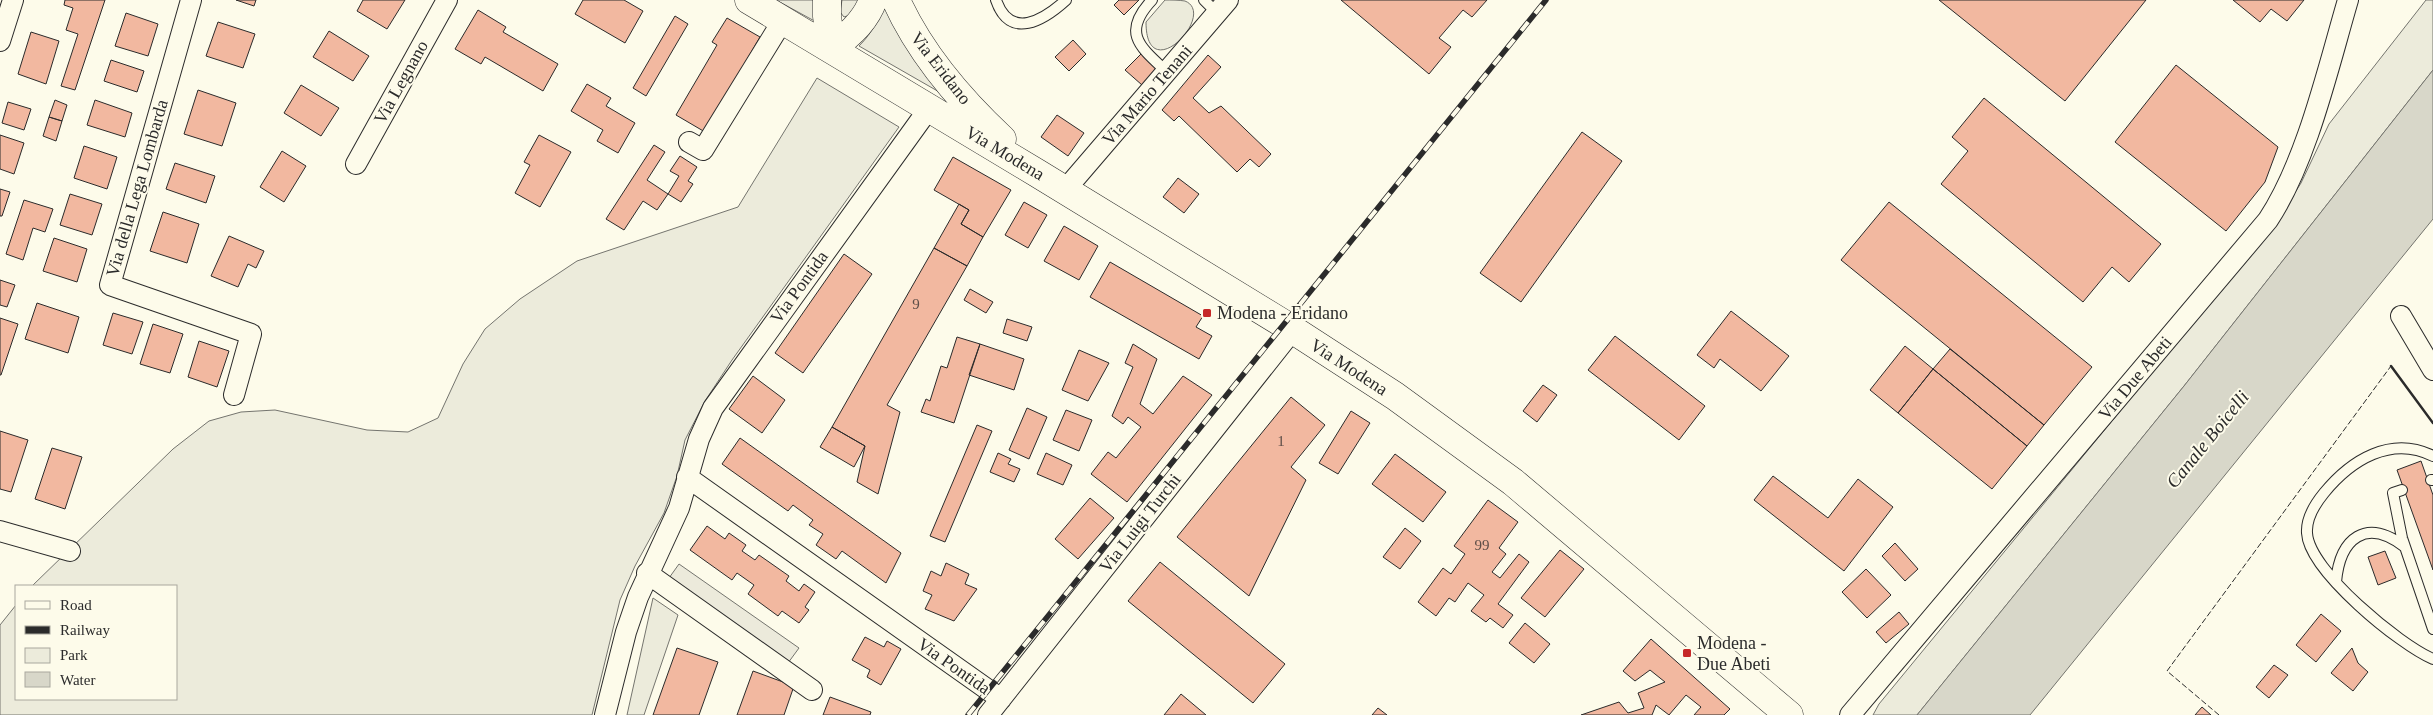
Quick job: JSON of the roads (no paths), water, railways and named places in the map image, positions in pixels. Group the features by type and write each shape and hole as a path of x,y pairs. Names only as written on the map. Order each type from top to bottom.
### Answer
{"main road":[{"name":"Via Modena","path":"749,0 930,107 1394,396 1513,482 1779,713"},
{"path":"827,0 831,48 846,38 869,12 873,0"},
{"name":"Via Eridano","path":"896,0 909,29 942,75 985,124 1037,173"}],"street":[{"path":"0,41 13,0"},
{"name":"Via della Lega Lombarda","path":"191,0 110,285 251,334 234,395"},
{"name":"Via Legnano","path":"356,164 447,0"},
{"name":"Via Due Abeti","path":"1850,715 2268,220 2277,206 2298,159 2348,0"},
{"name":"Via Mario Tenani","path":"1065,190 1167,72 1216,4"},
{"path":"689,142 703,150 783,20"},
{"name":"Via Pontida","path":"605,715 626,632 647,573 679,508 699,439 714,408 930,107"},
{"path":"2401,316 2433,370"},
{"name":"Via Luigi Turchi","path":"988,715 1292,331"},
{"name":"Via Pontida","path":"687,477 1001,699"},
{"path":"0,531 70,551"},
{"path":"647,573 812,690"}],"lane":[{"path":"996,0 1005,15 1016,22 1028,24 1050,15 1066,0"},
{"path":"1152,0 1138,18 1135,28 1136,36 1140,47 1167,72"},
{"path":"2433,456 2412,448 2383,450 2346,469 2319,500 2310,514 2307,534 2314,556 2336,582 2411,647 2433,659"},
{"path":"2402,490 2393,493 2405,547 2433,629"},
{"path":"2336,582 2341,554 2354,538 2374,533 2385,534 2405,547"}],"water":[{"name":"Canale Boicelli","path":"2433,70 2433,219 2030,715 1917,715 2184,386"}],"railway":[{"path":"968,715 1546,0"}],"place":[{"name":"Modena - Eridano","path":"1207,313"},
{"name":"Modena - Due Abeti","path":"1687,653"}]}
